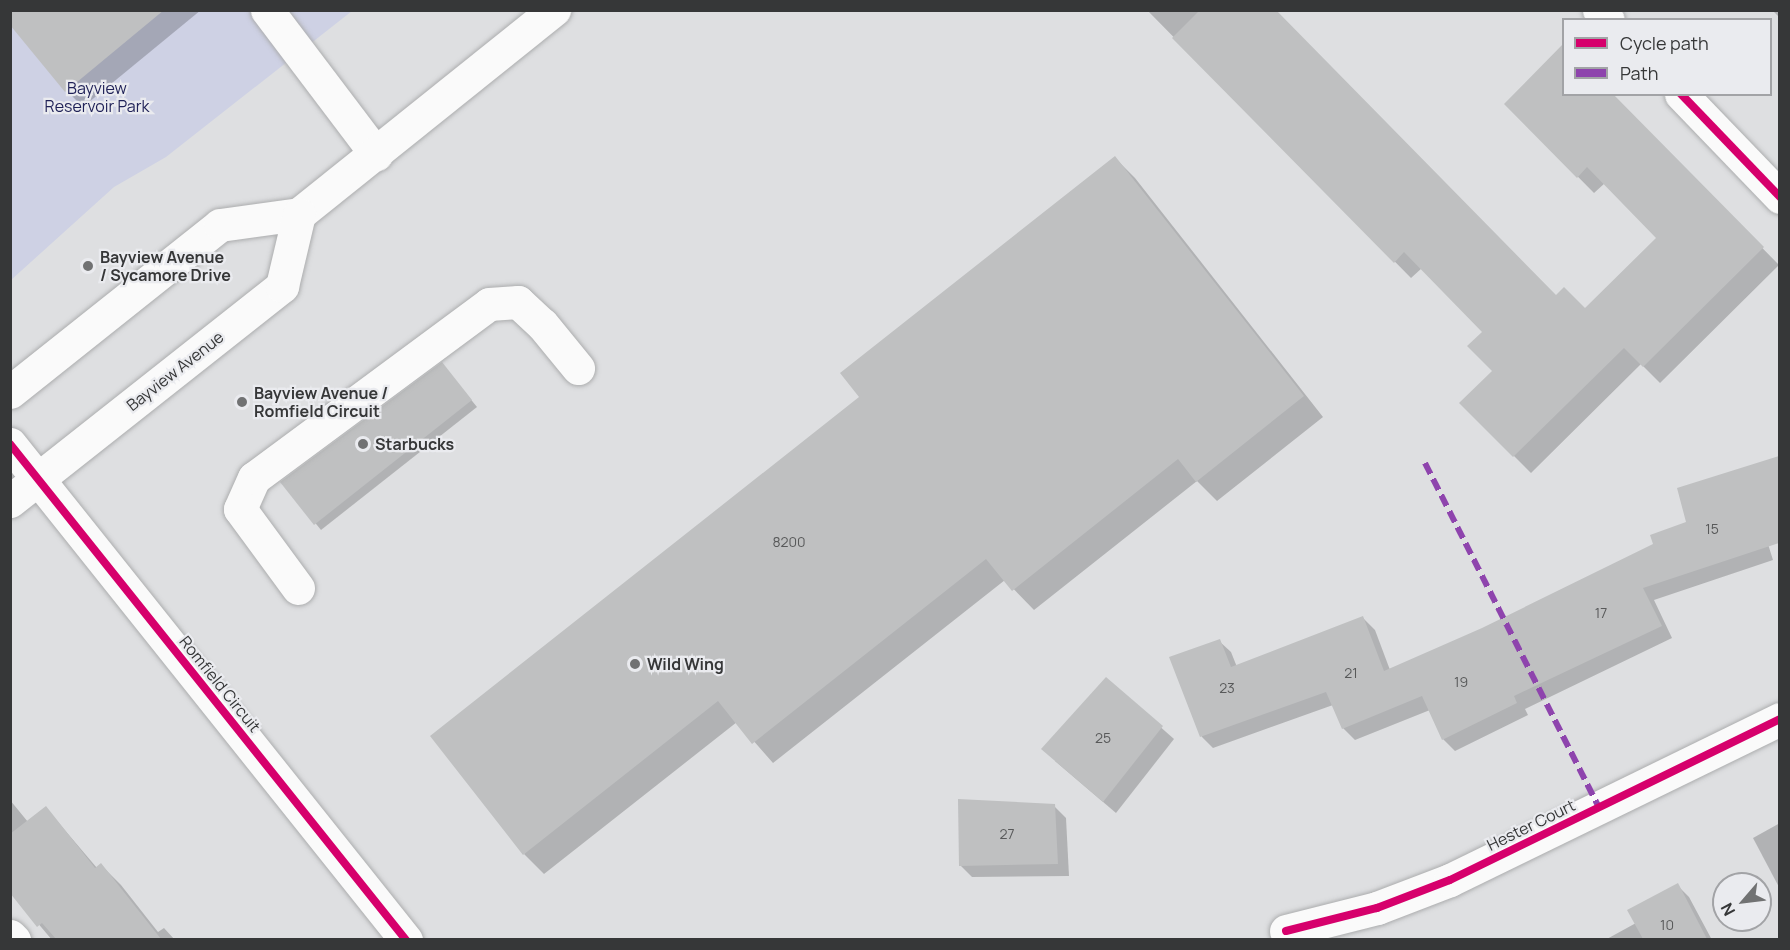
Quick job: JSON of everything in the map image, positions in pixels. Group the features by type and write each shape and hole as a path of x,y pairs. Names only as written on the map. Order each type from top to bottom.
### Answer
{"street":[{"path":"267,10 376,154"},
{"path":"10,392 220,225 299,214 554,10"},
{"path":"1683,96 1779,197"},
{"name":"Bayview Avenue","path":"10,501 282,286 299,214"},
{"path":"298,588 240,509 254,478 489,304 518,302 542,324 578,368"},
{"name":"Romfield Circuit","path":"11,445 406,939"},
{"name":"Hester Court","path":"1286,931 1377,908 1450,880 1779,719"},
{"path":"10,936 14,939"}],"green space":[{"name":"Bayview Reservoir Park","path":"11,11 352,11 166,157 114,187 11,280"}],"building":[{"path":"10,10 164,10 65,92 10,25"},
{"path":"1200,10 1276,10 1556,295 1564,287 1585,308 1656,238 1587,167 1577,178 1504,104 1562,45 1562,96 1615,96 1764,247 1643,367 1624,348 1513,457 1459,403 1492,371 1467,346 1482,332 1404,252 1394,263 1172,38"},
{"path":"1115,156 1304,396 1196,482 1178,459 1012,591 986,559 752,744 718,701 523,855 430,736 859,397 840,373"},
{"name":"Starbucks","path":"442,362 472,400 314,525 280,482"},
{"path":"1779,456 1779,543 1643,588 1662,626 1514,696 1517,703 1442,740 1422,696 1342,729 1326,692 1200,737 1169,657 1220,639 1231,667 1363,616 1384,671 1482,628 1653,544 1650,535 1686,522 1677,488"},
{"path":"1106,677 1163,726 1103,802 1041,749"},
{"path":"958,799 1055,804 1058,864 959,866"},
{"path":"46,806 95,868 101,863 161,939 56,939 42,923 37,927 10,893 10,834"},
{"path":"1678,883 1707,939 1643,939 1627,910"}],"marked path":[{"path":"1425,463 1599,807"}],"cycle path":[{"path":"1683,96 1780,197"},
{"path":"10,444 406,940"},
{"path":"1286,931 1377,908 1450,880 1780,719"}],"place":[{"name":"Bayview Avenue / Sycamore Drive","path":"88,266"},
{"name":"Bayview Avenue / Romfield Circuit","path":"242,402"},
{"name":"Starbucks","path":"363,444"},
{"name":"Wild Wing","path":"635,664"}]}
